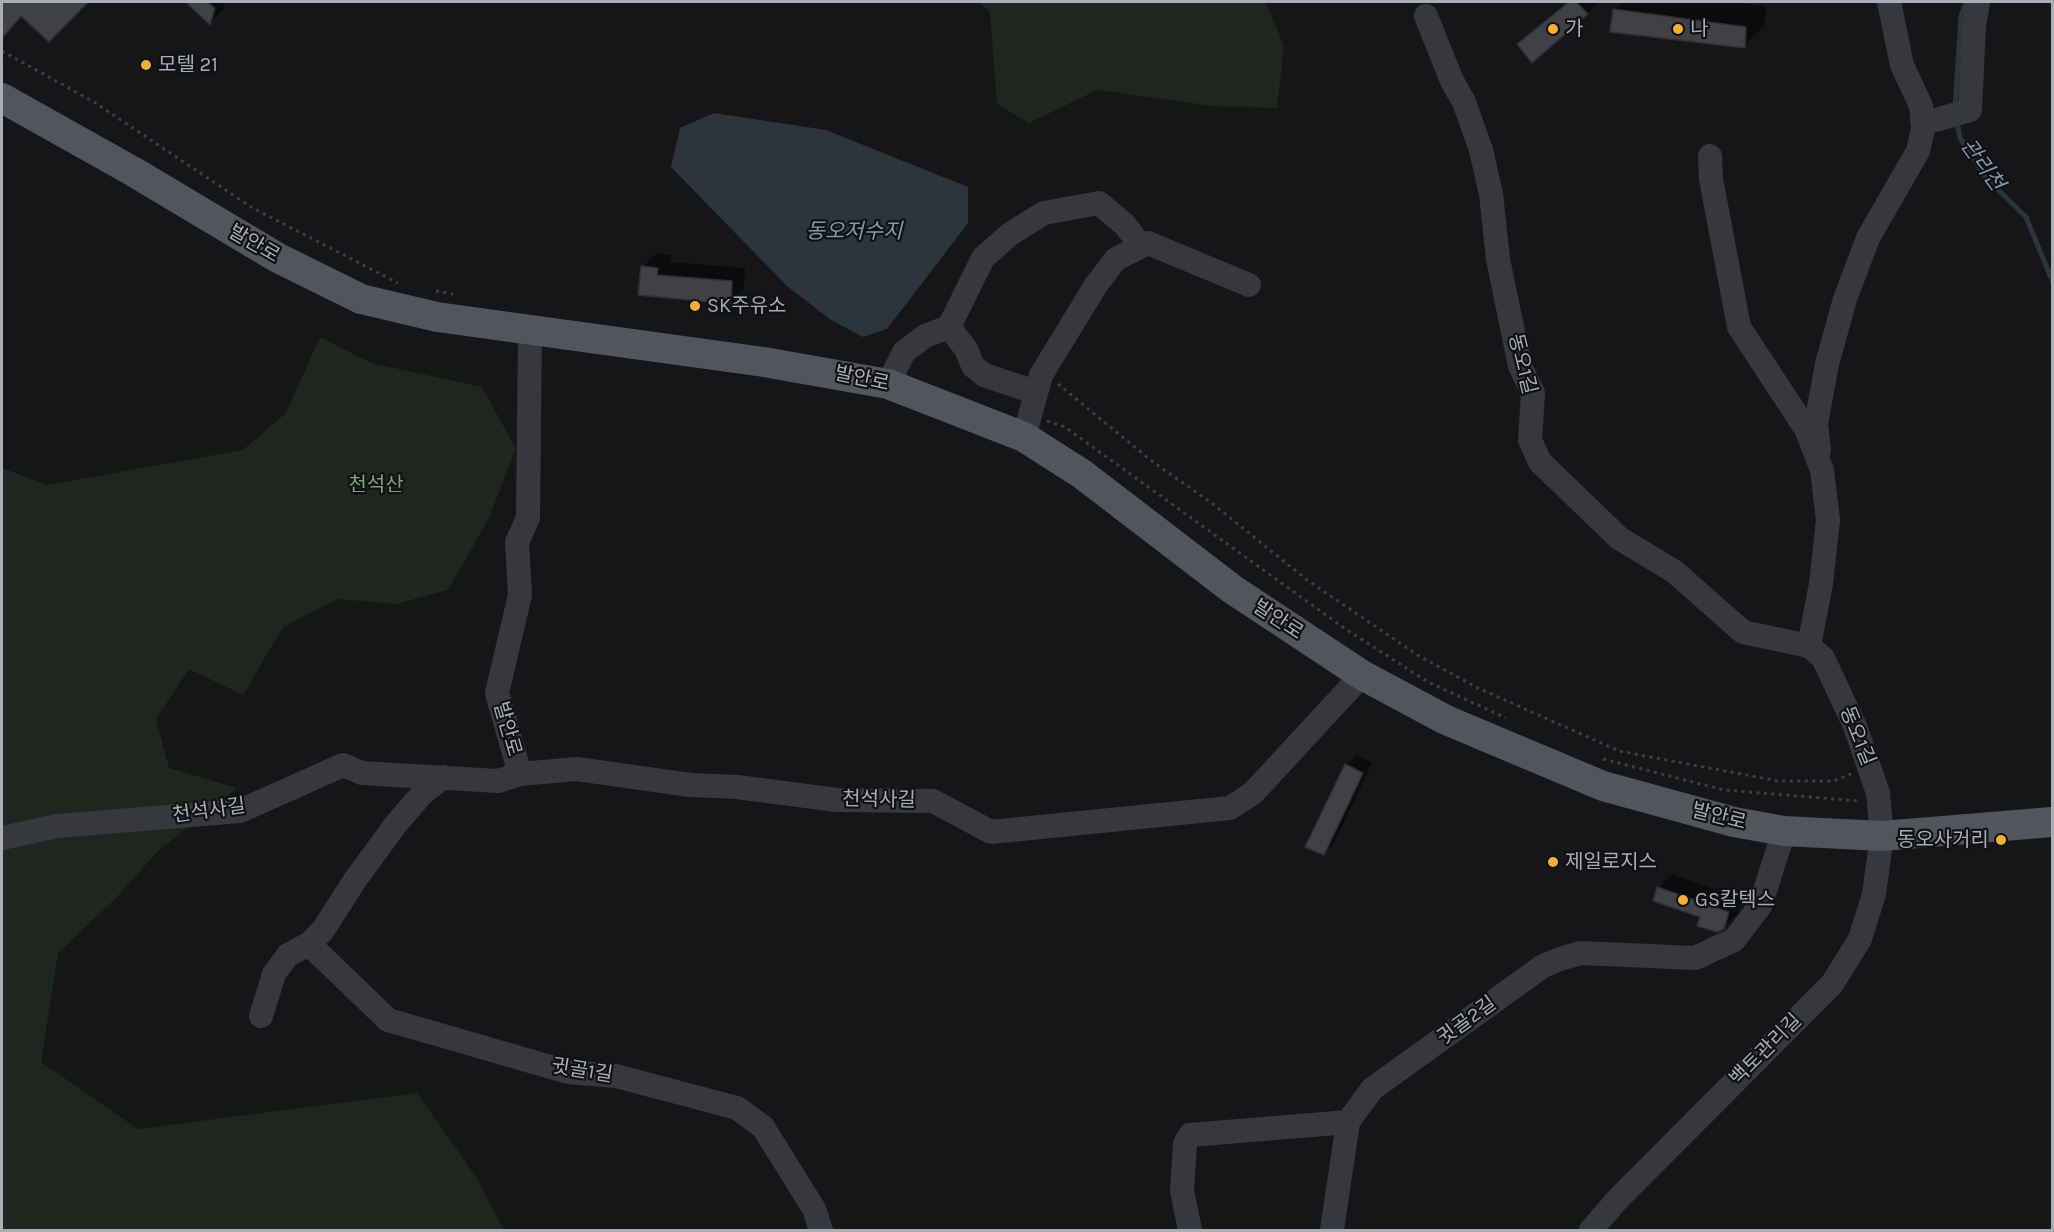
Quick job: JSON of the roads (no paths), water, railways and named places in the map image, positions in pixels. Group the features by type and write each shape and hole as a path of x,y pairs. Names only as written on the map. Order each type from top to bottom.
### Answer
{"main road":[{"name":"발안로","path":"2,98 134,172 278,258 361,300 436,317 799,368 888,384 1032,405 1082,474 1232,589 1362,675 1446,720 1603,786 1734,822 1784,831 1882,836 2052,822"}],"street":[{"path":"1889,2 1902,65 1921,106 1944,116"},
{"path":"1809,646 1821,584 1828,520 1816,424 1827,364 1845,299 1868,238 1918,151 1923,129 1944,116 1970,110 1974,26 1978,2"},
{"name":"동오1길","path":"1426,16 1452,81 1464,102 1481,150 1491,194 1498,259 1520,366 1533,393 1530,440 1540,462 1619,538 1675,572 1743,632 1809,646 1822,658 1855,726 1868,763 1879,802 1882,836"},
{"path":"1710,156 1711,179 1739,327 1806,429 1822,470"},
{"path":"888,384 904,352 925,336 949,327 983,258 1010,234 1044,213 1099,203 1125,225 1141,246"},
{"path":"949,327 966,349 973,366 1032,405 1096,285 1116,259 1148,243 1249,285"},
{"name":"발안로","path":"520,774 497,693 520,596 517,542 528,518 530,330"},
{"name":"천석사길","path":"2,838 57,826 240,811 343,765 362,773 498,781 520,774 577,770 690,786 737,787 837,800 933,801 991,832 1230,808 1253,793 1362,675"},
{"path":"261,1016 274,974 288,955 309,944 323,930 355,880 396,824 422,794 443,777"},
{"name":"귓골2길","path":"1348,1122 1372,1089 1551,962 1580,954 1695,958 1734,940 1760,906 1784,831"},
{"name":"백토관리길","path":"1591,1230 1617,1200 1832,984 1860,939 1874,894 1882,836"},
{"name":"귓골1길","path":"309,944 388,1020 568,1072 616,1076 737,1108 763,1127 814,1209 821,1230"},
{"path":"1190,1230 1182,1191 1185,1144 1190,1135 1348,1122 1332,1230"}],"water":[{"name":"동오저수지","path":"714,113 826,130 968,187 968,223 887,329 863,337 831,320 787,286 671,167 680,128"}],"waterway":[{"name":"관리천","path":"1955,109 1961,16 1966,2"},
{"name":"관리천","path":"1957,122 1960,138 1986,178 2026,217 2052,280"}],"place":[{"name":"가","path":"1553,29"},
{"name":"나","path":"1678,29"},
{"name":"모텔 21","path":"146,65"},
{"name":"SK주유소","path":"695,306"},
{"name":"동오사거리","path":"2001,840"},
{"name":"제일로지스","path":"1553,862"},
{"name":"GS칼텍스","path":"1683,900"}],"park label":[{"name":"천석산","path":"376,485"}]}
